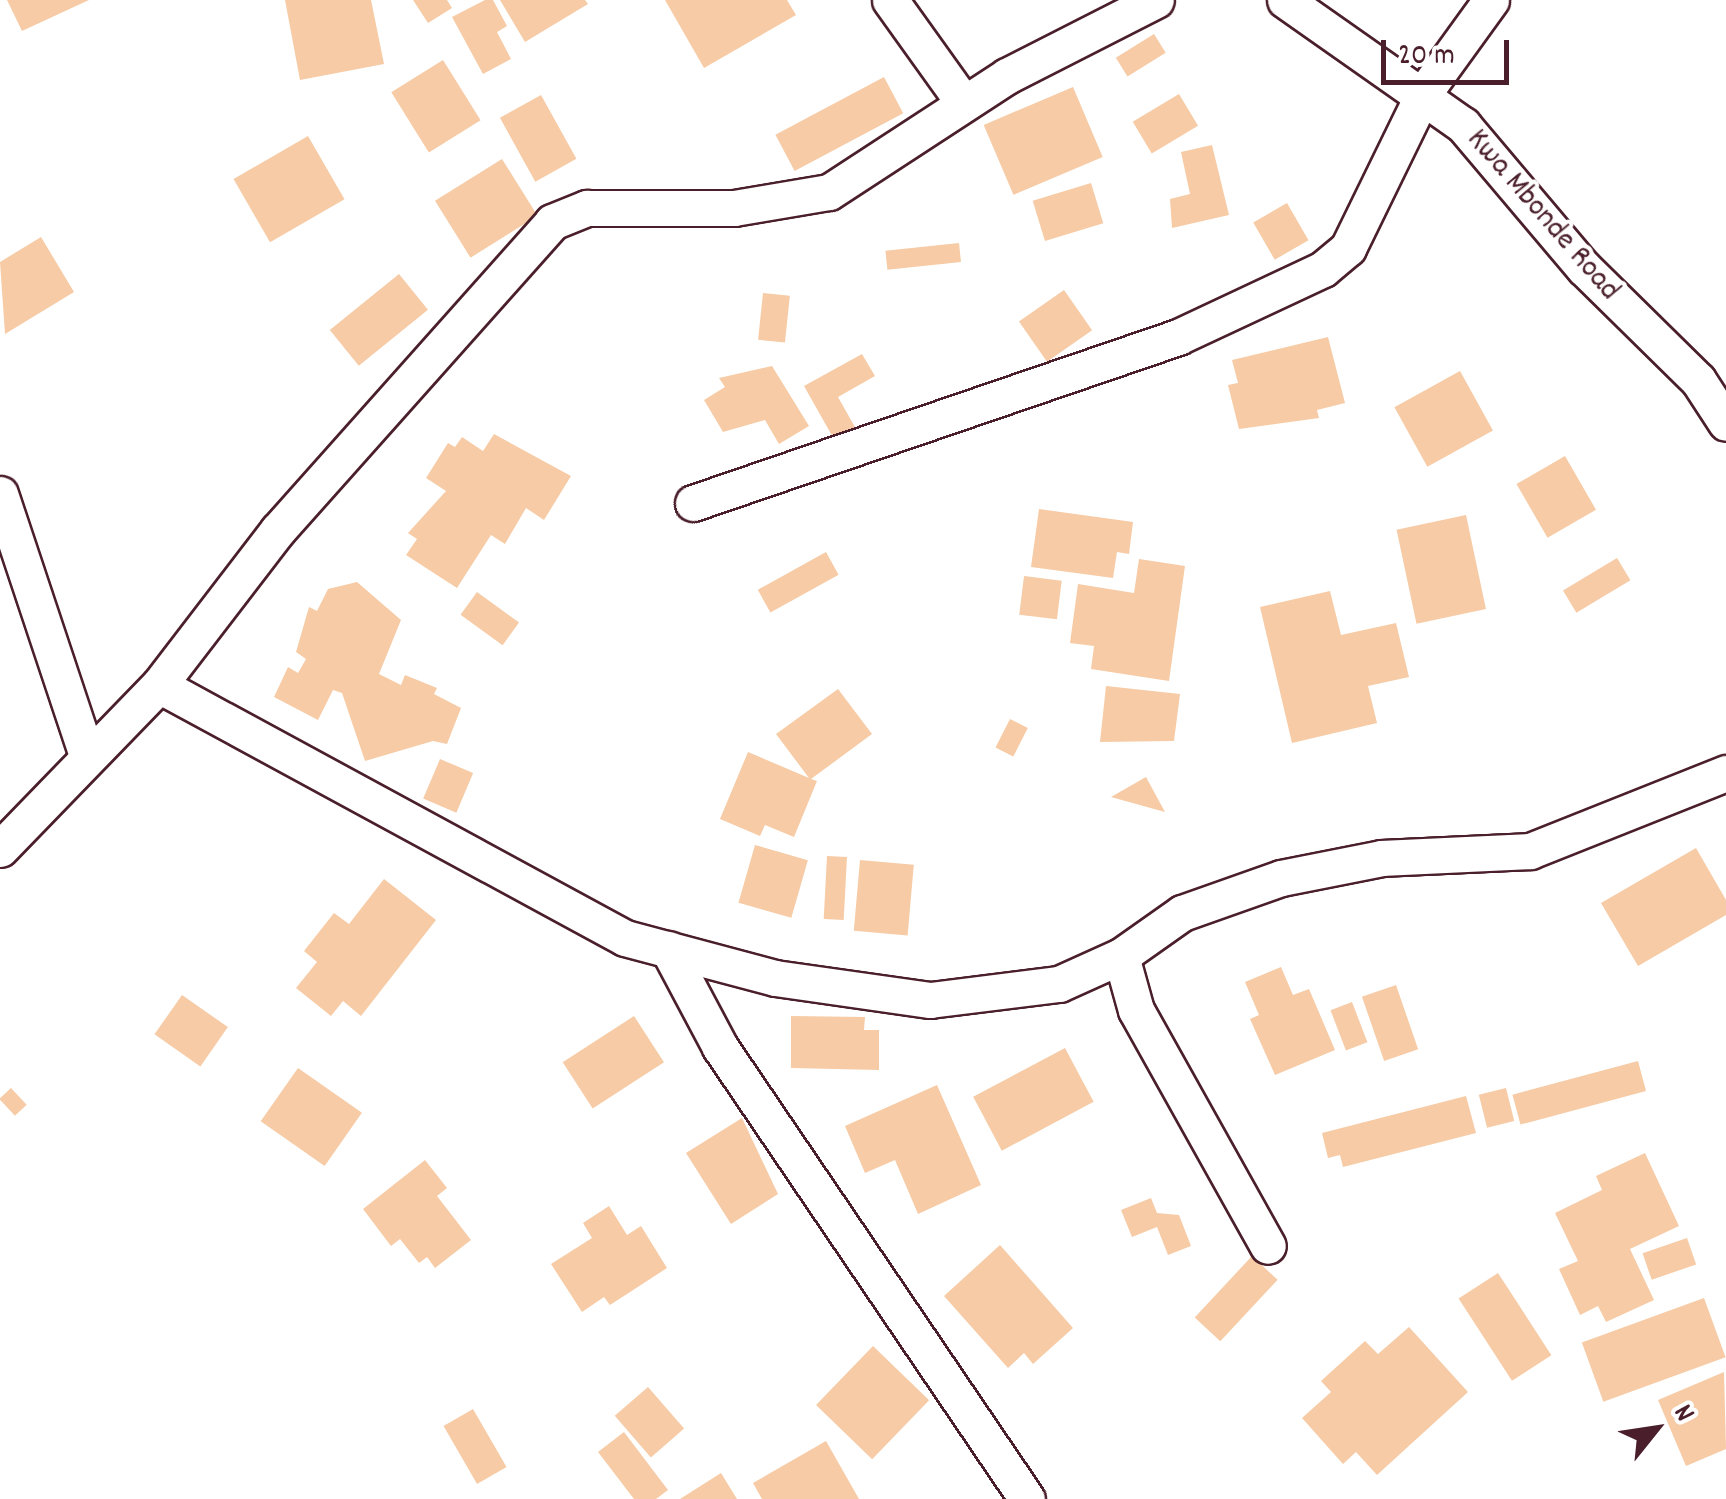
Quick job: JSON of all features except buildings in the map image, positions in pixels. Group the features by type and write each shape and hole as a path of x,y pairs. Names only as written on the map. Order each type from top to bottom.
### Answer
{"street":[{"path":"890,0 963,102"},
{"path":"0,849 159,685 278,530 552,222 587,208 734,208 830,192 963,102 1156,0"},
{"name":"Kwa Mbonde Road","path":"1285,0 1423,94 1502,163 1584,268 1698,380 1726,423"},
{"path":"693,502 1178,337 1324,269 1348,248 1423,94 1491,0"},
{"path":"0,494 87,756"},
{"path":"159,685 625,938 775,978 930,1000 1058,984 1121,956 1182,913 1281,878 1382,858 1530,851 1726,772"},
{"path":"668,949 720,1047 1027,1499"},
{"path":"1121,956 1136,1010 1268,1246"}]}
